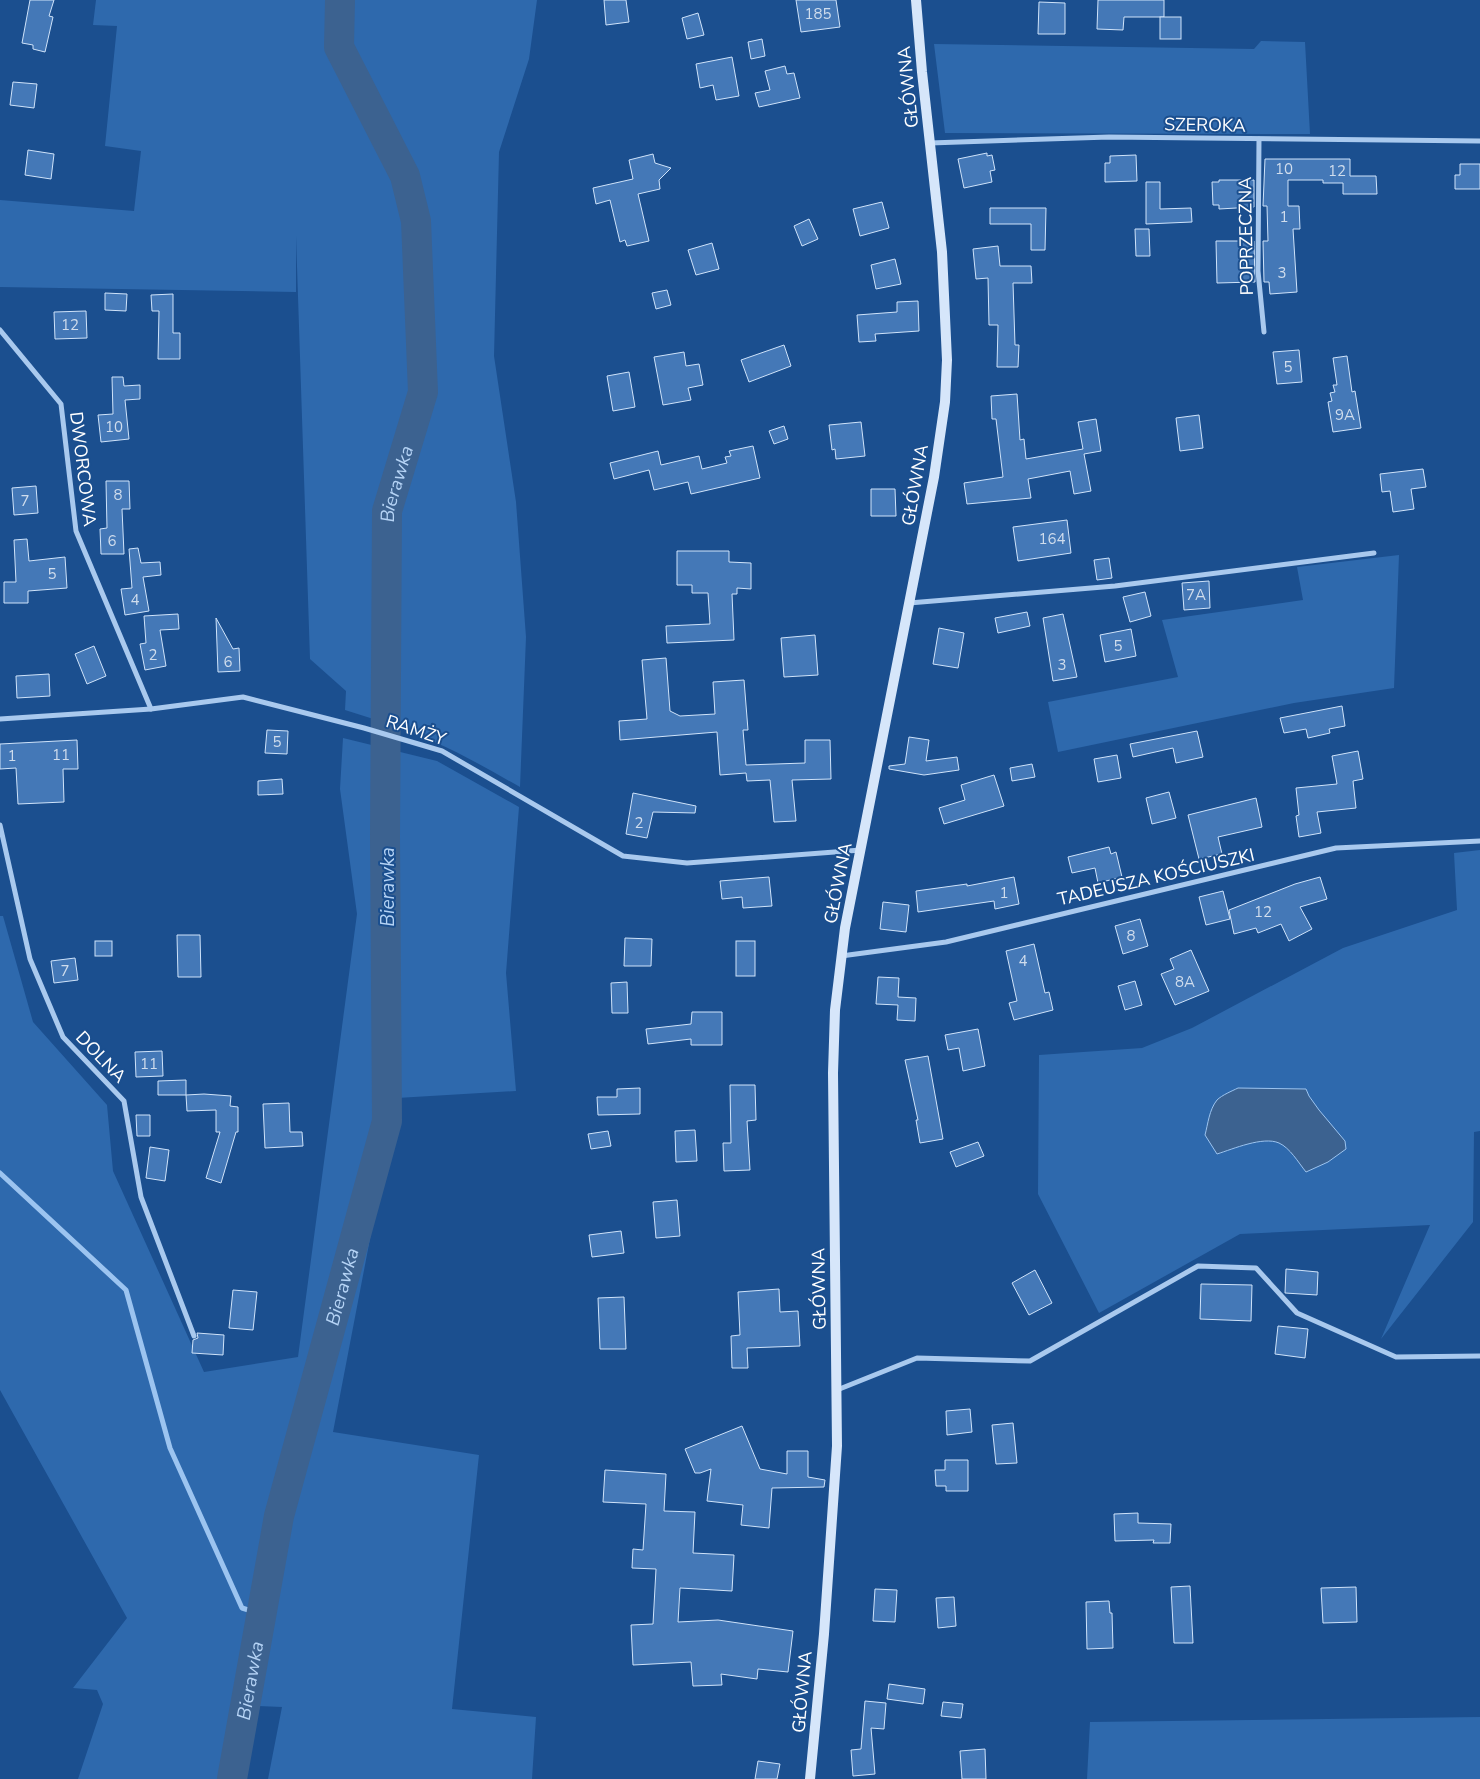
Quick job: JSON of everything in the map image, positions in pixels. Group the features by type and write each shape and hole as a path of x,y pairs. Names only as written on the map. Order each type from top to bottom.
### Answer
{"main road":[{"name":"GŁÓWNA","path":"810,1779 832,1534 837,1446 833,1073 835,1010 845,928 934,478 945,402 947,360 942,252 916,0"}],"street":[{"name":"SZEROKA","path":"930,143 1109,137 1480,141"},
{"name":"POPRZECZNA","path":"1259,139 1258,271 1264,332"},
{"name":"DWORCOWA","path":"0,330 61,404 76,531 151,709"},
{"path":"909,603 1115,586 1374,552"},
{"name":"RAMŻY","path":"0,719 151,709 243,697 442,750 623,856 687,863 861,850"},
{"name":"DOLNA","path":"0,825 30,959 63,1037 124,1101 141,1197 194,1336"},
{"name":"TADEUSZA KOŚCIUSZKI","path":"841,956 946,942 1336,848 1480,841"},
{"path":"837,1390 917,1358 1030,1361 1198,1266 1256,1268 1297,1313 1396,1357 1480,1356"}],"shaded area":[{"path":"96,0 537,0 529,59 499,152 494,356 516,502 526,637 520,787 440,744 389,726 391,513 418,424 427,384 421,290 420,221 410,181 395,148 407,215 416,389 382,508 386,723 345,710 346,691 310,659 296,236 296,292 0,287 0,200 134,211 141,151 105,146 117,26 93,25"},
{"path":"1261,41 1305,42 1310,134 945,133 934,44 1254,49"},
{"path":"1399,555 1394,688 1294,703 1058,752 1048,702 1178,677 1162,620 1303,600 1297,567"},
{"path":"343,738 437,761 519,807 506,973 516,1091 397,1098 333,1432 479,1455 452,1709 536,1717 532,1779 268,1779 282,1707 258,1706 244,1779 78,1779 103,1704 97,1690 73,1688 127,1618 0,1390 0,916 3,916 33,1022 107,1105 113,1171 204,1372 298,1357 357,914 340,789"},
{"path":"1480,850 1480,1131 1474,1132 1473,1222 1381,1339 1430,1225 1240,1234 1099,1313 1038,1194 1039,1055 1142,1048 1192,1028 1343,948 1457,910 1454,853"},
{"path":"1238,1088 1306,1089 1319,1110 1345,1141 1346,1149 1328,1162 1306,1172 1287,1148 1272,1141 1248,1144 1217,1154 1205,1135 1210,1113 1217,1100"},
{"path":"1480,1717 1480,1779 1087,1779 1090,1722"}],"building":[{"path":"30,0 54,0 49,16 53,17 45,52 33,49 33,45 22,43"},
{"path":"604,0 626,0 629,22 606,25"},
{"path":"796,0 836,0 840,27 801,32"},
{"path":"1098,0 1164,0 1164,17 1124,17 1123,30 1097,29"},
{"path":"1039,2 1065,3 1065,34 1038,34"},
{"path":"698,13 704,35 687,39 682,18"},
{"path":"1160,17 1181,17 1181,39 1160,39"},
{"path":"762,39 765,56 751,59 748,42"},
{"path":"732,57 739,96 716,100 713,85 700,88 696,64"},
{"path":"785,66 787,74 794,73 800,98 759,107 755,93 770,90 765,71"},
{"path":"13,82 37,84 34,108 10,105"},
{"path":"28,150 54,154 51,179 25,175"},
{"path":"987,153 987,156 992,155 995,170 990,171 992,182 964,188 958,159"},
{"path":"653,154 655,163 671,168 659,180 660,189 638,194 649,241 627,246 625,240 620,242 610,200 596,204 593,188 633,179 629,160"},
{"path":"1136,155 1137,181 1105,182 1105,163 1110,163 1110,156"},
{"path":"1265,159 1350,159 1350,176 1376,176 1377,194 1343,194 1343,183 1323,183 1323,180 1288,180 1288,206 1299,206 1300,229 1293,229 1297,292 1270,294 1269,282 1264,282 1263,241 1268,241 1267,206 1263,206"},
{"path":"1460,164 1480,164 1480,189 1455,189 1455,175 1460,175"},
{"path":"1219,180 1254,180 1254,207 1219,209 1219,205 1213,205 1212,182 1219,182"},
{"path":"1146,182 1160,182 1160,209 1191,208 1192,222 1146,224"},
{"path":"882,202 889,228 860,236 853,209"},
{"path":"990,208 1046,208 1045,250 1031,250 1031,224 990,224"},
{"path":"809,219 818,239 802,246 794,226"},
{"path":"1135,229 1149,229 1150,256 1136,256"},
{"path":"1216,241 1254,241 1255,282 1217,283"},
{"path":"712,243 719,269 696,275 688,250"},
{"path":"998,246 1000,266 1031,266 1032,283 1013,283 1015,345 1019,345 1018,367 997,367 998,325 989,325 988,278 976,279 973,249"},
{"path":"895,259 901,284 876,289 871,265"},
{"path":"667,290 671,305 656,309 652,293"},
{"path":"105,293 127,294 126,311 105,310"},
{"path":"173,294 173,333 180,333 180,359 158,359 159,311 152,311 151,295"},
{"path":"918,301 919,331 875,334 876,341 859,342 857,315 897,312 897,302"},
{"path":"86,311 87,338 55,339 54,312"},
{"path":"784,345 791,366 749,382 741,360"},
{"path":"1299,350 1302,382 1277,384 1273,352"},
{"path":"684,352 686,366 699,364 703,385 688,388 691,400 663,405 654,357"},
{"path":"1347,356 1352,392 1355,391 1361,428 1333,432 1328,402 1332,401 1330,393 1335,392 1333,385 1337,385 1333,358"},
{"path":"629,372 635,407 613,411 607,376"},
{"path":"112,377 123,377 124,386 140,385 140,399 125,400 129,439 101,442 98,415 113,414"},
{"path":"1017,394 1020,440 1024,439 1026,459 1083,449 1078,422 1096,419 1101,451 1084,454 1091,491 1074,494 1070,471 1028,479 1031,498 967,504 964,483 1003,477 996,419 992,419 991,396"},
{"path":"1199,415 1203,448 1180,451 1176,418"},
{"path":"861,422 865,456 836,459 835,449 832,450 829,425"},
{"path":"784,426 788,439 774,444 769,431"},
{"path":"753,446 760,478 691,494 688,482 654,490 649,470 614,479 610,463 658,451 661,465 699,456 702,469 727,463 725,457 731,456 729,451"},
{"path":"1423,469 1426,487 1411,489 1414,509 1393,512 1390,491 1382,492 1380,474"},
{"path":"106,481 129,481 130,509 122,509 124,554 101,554 100,529 107,528"},
{"path":"36,486 38,513 14,515 12,488"},
{"path":"871,489 895,489 896,516 871,516"},
{"path":"1067,520 1071,553 1018,561 1013,527"},
{"path":"27,539 29,561 65,557 67,588 28,591 28,603 4,603 4,582 16,582 14,540"},
{"path":"138,548 141,563 160,562 161,575 143,577 149,611 125,615 121,589 132,588 129,549"},
{"path":"677,551 729,551 729,562 751,563 751,589 737,588 737,594 732,594 734,640 667,643 666,626 710,624 708,593 692,593 692,585 677,585"},
{"path":"1109,558 1112,578 1097,580 1094,560"},
{"path":"1209,581 1210,608 1184,610 1182,583"},
{"path":"1145,592 1151,616 1130,622 1123,597"},
{"path":"1027,612 1030,626 998,633 995,618"},
{"path":"178,614 179,629 160,630 166,666 145,670 140,644 146,643 144,616"},
{"path":"1063,614 1077,677 1053,681 1043,618"},
{"path":"216,618 233,649 239,648 240,671 218,672"},
{"path":"939,628 964,633 958,668 933,664"},
{"path":"1131,629 1136,656 1105,662 1100,635"},
{"path":"815,635 818,675 784,677 781,638"},
{"path":"94,646 106,676 87,684 75,654"},
{"path":"666,658 670,711 680,716 715,714 713,682 744,680 748,730 743,730 746,765 805,763 805,740 830,740 831,779 792,780 796,821 774,822 770,780 747,781 746,773 720,775 717,732 620,740 619,721 647,719 642,660"},
{"path":"49,674 50,696 17,698 16,676"},
{"path":"1342,706 1345,726 1329,729 1330,733 1308,738 1306,729 1284,733 1280,718"},
{"path":"267,730 288,731 287,754 265,753"},
{"path":"1197,731 1203,757 1176,763 1173,748 1133,757 1130,744"},
{"path":"909,737 929,740 926,761 957,757 959,770 924,775 889,769 889,766 905,764"},
{"path":"77,740 78,769 63,769 64,802 18,804 16,768 0,769 0,744"},
{"path":"1358,751 1363,779 1353,781 1356,808 1317,812 1321,833 1299,837 1296,816 1299,815 1296,788 1337,784 1332,756"},
{"path":"1117,755 1121,778 1098,782 1094,759"},
{"path":"1032,764 1035,777 1012,781 1010,768"},
{"path":"994,775 1004,806 944,824 939,808 965,800 961,785"},
{"path":"282,779 283,794 258,795 258,781"},
{"path":"1169,792 1176,818 1152,824 1146,798"},
{"path":"633,793 696,806 695,813 653,812 647,838 626,834"},
{"path":"1256,798 1262,827 1218,837 1222,854 1199,859 1188,815"},
{"path":"1109,847 1111,854 1116,852 1122,877 1098,883 1095,868 1072,873 1068,857"},
{"path":"769,877 772,906 743,908 742,897 722,899 720,881"},
{"path":"1014,877 1019,904 995,909 994,901 918,912 916,891 967,884 967,886"},
{"path":"1320,877 1327,899 1300,907 1312,929 1289,941 1281,924 1258,933 1256,928 1234,934 1229,910 1295,884"},
{"path":"1223,891 1230,919 1206,925 1199,897"},
{"path":"883,902 909,905 906,932 880,929"},
{"path":"1140,919 1148,946 1123,954 1115,926"},
{"path":"177,935 200,935 201,977 178,977"},
{"path":"625,938 652,939 651,966 624,966"},
{"path":"95,941 112,941 112,956 95,956"},
{"path":"736,941 755,941 755,976 736,976"},
{"path":"1034,944 1045,993 1049,992 1053,1010 1014,1020 1009,1003 1017,1001 1006,951"},
{"path":"1191,950 1209,991 1175,1005 1161,974 1174,969 1170,959"},
{"path":"75,958 78,980 54,983 51,961"},
{"path":"878,977 899,978 898,997 916,998 915,1021 897,1020 898,1005 876,1004"},
{"path":"1135,981 1142,1005 1125,1010 1118,986"},
{"path":"627,982 628,1013 612,1013 611,983"},
{"path":"692,1012 722,1012 722,1045 691,1045 691,1039 648,1044 646,1029 691,1024"},
{"path":"978,1029 985,1066 963,1071 959,1048 948,1050 945,1035"},
{"path":"162,1051 163,1076 136,1077 135,1052"},
{"path":"928,1056 943,1139 920,1143 916,1120 918,1120 905,1060"},
{"path":"186,1080 186,1095 158,1095 158,1081"},
{"path":"730,1085 755,1085 756,1120 747,1121 750,1170 724,1171 723,1143 731,1143"},
{"path":"640,1088 640,1114 598,1115 597,1097 617,1097 617,1089"},
{"path":"186,1095 231,1096 230,1106 238,1107 238,1132 236,1132 221,1183 206,1178 220,1132 216,1132 216,1110 187,1111"},
{"path":"289,1103 290,1132 302,1132 303,1146 265,1148 263,1104"},
{"path":"136,1115 150,1115 150,1136 137,1136"},
{"path":"695,1130 697,1161 676,1162 675,1131"},
{"path":"608,1131 611,1146 591,1149 588,1134"},
{"path":"978,1142 984,1156 956,1167 950,1152"},
{"path":"150,1147 169,1150 165,1181 146,1178"},
{"path":"677,1200 680,1236 656,1238 653,1202"},
{"path":"621,1231 624,1253 592,1257 589,1235"},
{"path":"1286,1269 1318,1272 1317,1295 1285,1293"},
{"path":"1035,1270 1052,1303 1029,1315 1012,1283"},
{"path":"1201,1284 1252,1285 1251,1321 1200,1319"},
{"path":"779,1289 780,1312 798,1311 800,1346 747,1348 748,1368 732,1368 731,1336 740,1335 738,1292"},
{"path":"233,1290 257,1292 253,1330 229,1328"},
{"path":"624,1297 626,1349 600,1349 598,1298"},
{"path":"1278,1326 1308,1329 1305,1358 1275,1354"},
{"path":"197,1333 224,1335 223,1355 192,1353 193,1340 198,1338"},
{"path":"970,1409 972,1432 947,1435 946,1411"},
{"path":"1013,1423 1017,1463 996,1464 992,1425"},
{"path":"742,1426 760,1469 787,1474 787,1451 808,1451 808,1477 825,1480 824,1487 772,1488 769,1528 741,1525 743,1505 707,1501 711,1469 695,1473 685,1449"},
{"path":"945,1460 968,1460 968,1491 946,1491 946,1486 936,1486 935,1470 945,1470"},
{"path":"605,1470 666,1474 664,1511 695,1512 693,1553 734,1555 732,1591 680,1588 678,1622 718,1620 793,1631 788,1672 758,1669 757,1679 721,1674 722,1685 693,1686 691,1662 633,1665 631,1625 653,1624 656,1569 632,1568 633,1549 643,1550 646,1504 603,1502"},
{"path":"1138,1513 1138,1523 1171,1524 1170,1543 1153,1543 1154,1540 1115,1541 1114,1514"},
{"path":"1190,1586 1193,1643 1174,1643 1171,1587"},
{"path":"1356,1587 1357,1622 1323,1623 1321,1588"},
{"path":"875,1589 897,1590 895,1622 873,1621"},
{"path":"954,1597 956,1626 938,1628 936,1598"},
{"path":"1109,1601 1110,1613 1112,1613 1113,1648 1087,1649 1086,1602"},
{"path":"889,1684 925,1689 923,1704 887,1699"},
{"path":"865,1701 886,1703 884,1729 871,1728 875,1774 853,1776 851,1750 861,1749"},
{"path":"943,1702 963,1704 961,1718 941,1716"},
{"path":"985,1749 986,1779 962,1779 960,1751"},
{"path":"758,1761 780,1764 777,1779 755,1779"}],"waterway":[{"name":"Bierawka","path":"232,1779 279,1516 387,1121 385,837 387,511 423,392 416,221 405,176 339,47 340,0"},
{"path":"0,1173 126,1290 170,1448 242,1608 261,1614"}]}
